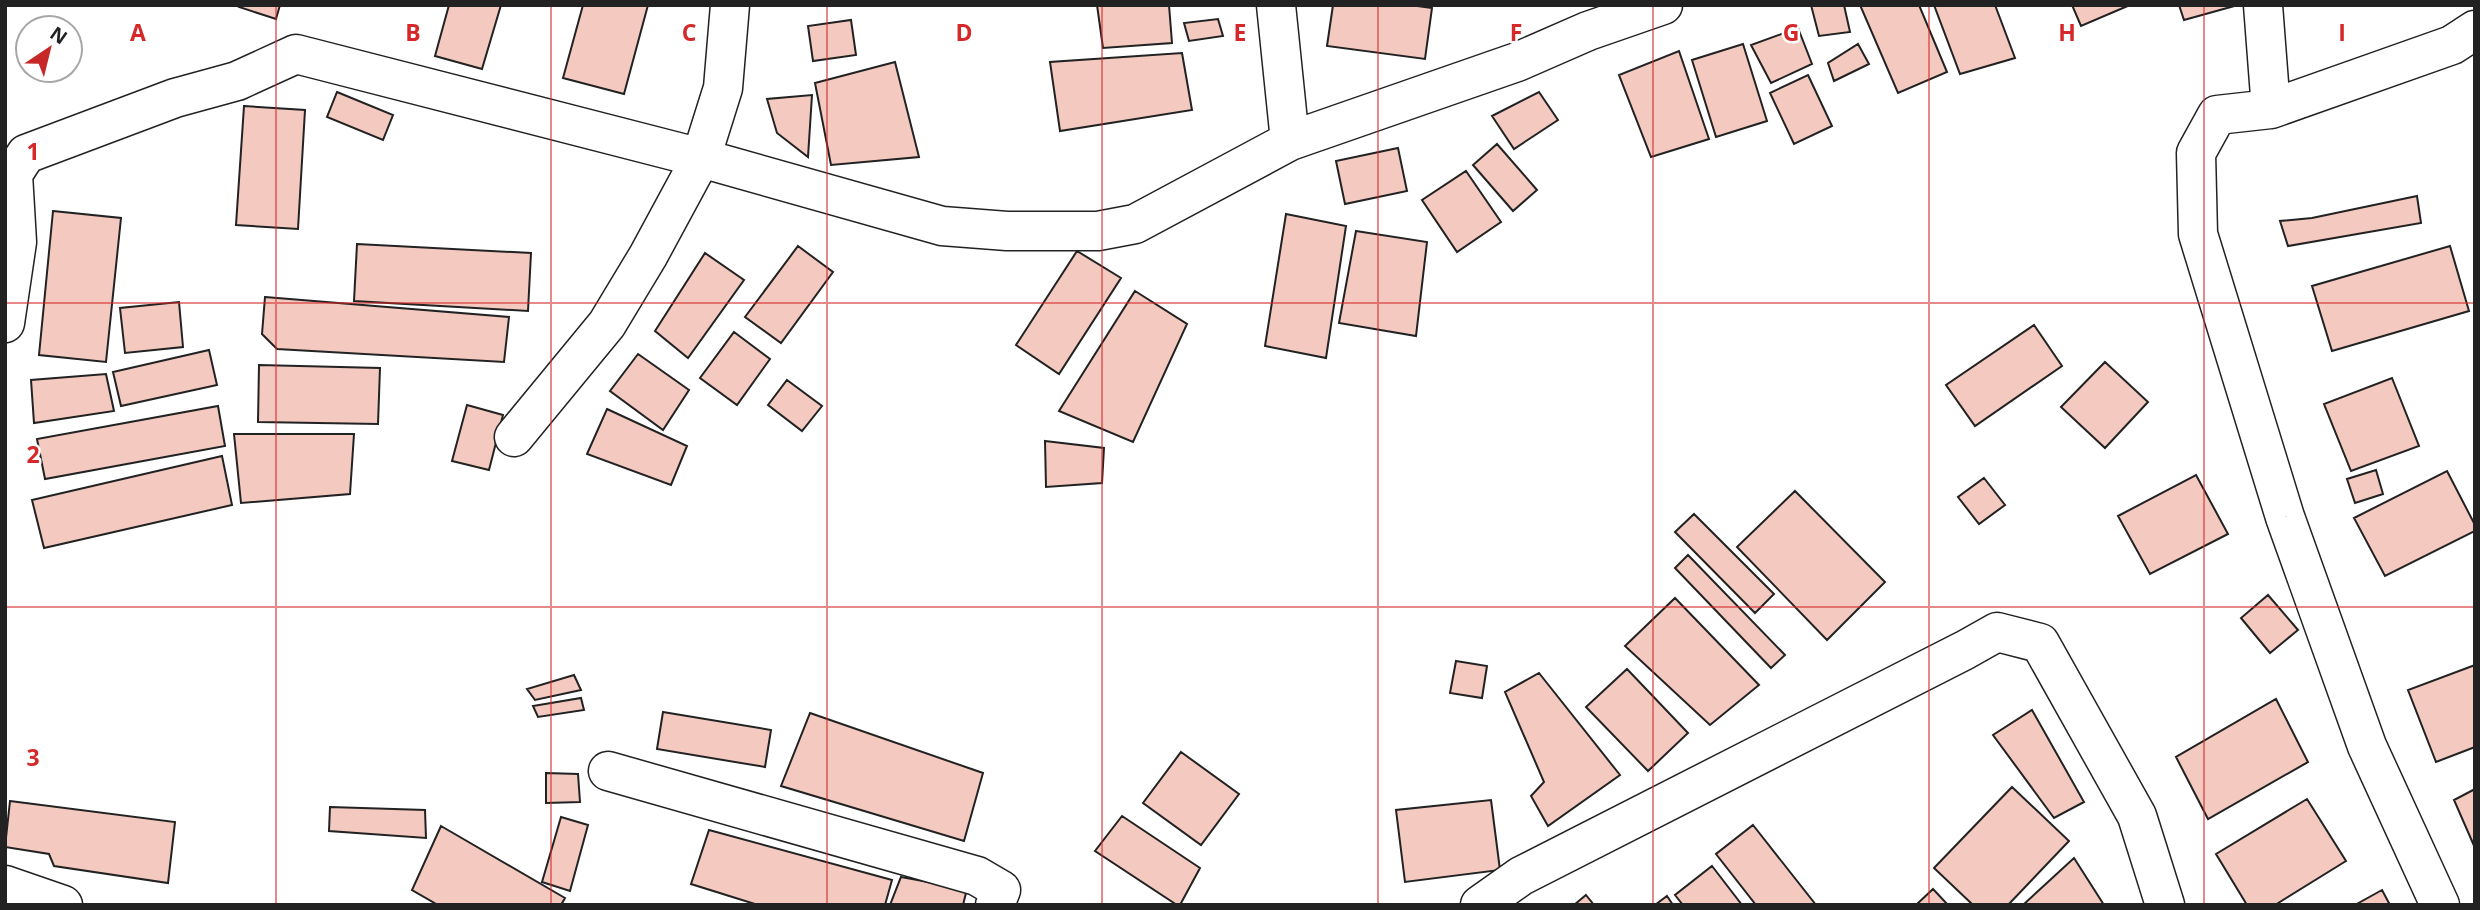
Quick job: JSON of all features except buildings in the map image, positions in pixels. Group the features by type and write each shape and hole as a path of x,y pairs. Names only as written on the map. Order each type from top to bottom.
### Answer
{"street":[{"path":"514,437 607,324 648,256 701,158 723,89 730,5"},
{"path":"1276,5 1290,141"},
{"path":"5,323 17,242 13,174 26,153 175,98 237,81 296,54 701,158 942,226 1007,231 1098,231 1135,224 1290,141 1517,62 1588,31 1663,5"},
{"path":"2263,5 2271,109"},
{"path":"2440,905 2367,746 2285,517 2198,234 2196,153 2217,115 2271,109 2452,45 2475,30"},
{"path":"1480,905 1521,876 1953,657 1997,632 2040,643 2137,816 2165,905"},
{"path":"608,771 977,876 1001,890 995,905"},
{"path":"5,885 63,905"}]}
